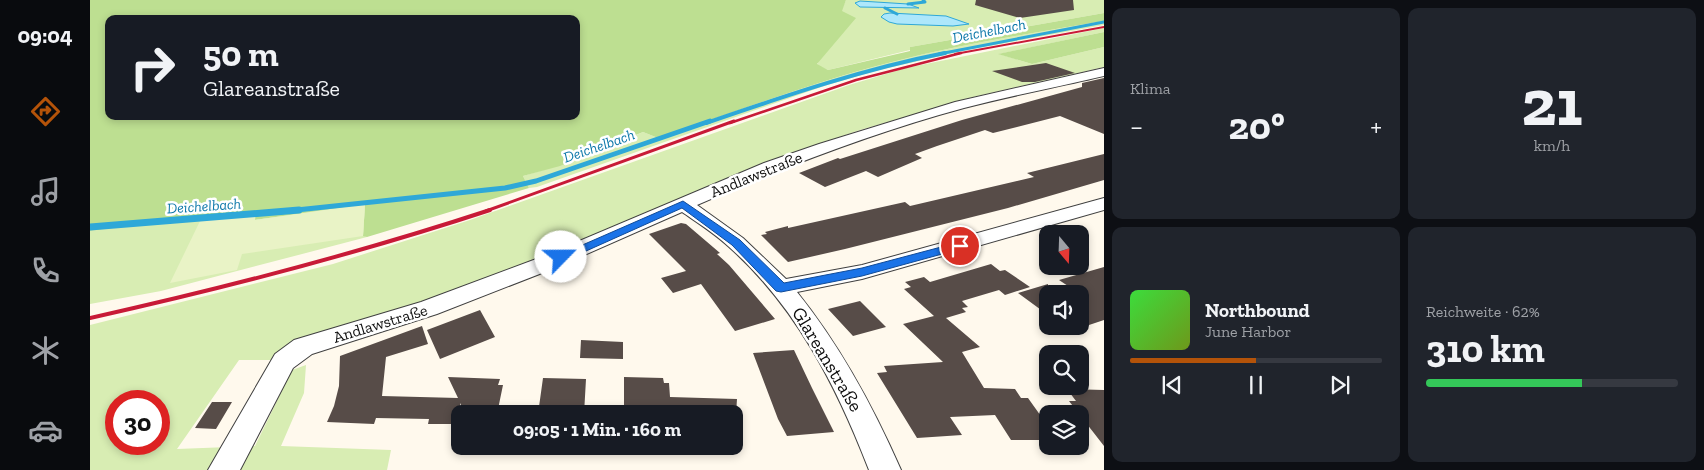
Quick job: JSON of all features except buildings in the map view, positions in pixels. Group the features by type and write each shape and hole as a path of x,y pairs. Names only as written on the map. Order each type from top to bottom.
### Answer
{"street":[{"name":"Andlawstraße","path":"224,470 284,361 303,347 429,308 515,276 770,167 880,128 960,105 1104,72"},
{"name":"Glareanstraße","path":"683,204 736,242 803,313 846,384 866,423 885,470"},
{"path":"781,288 862,272 1104,204"}],"green space":[{"path":"90,0 846,0 842,11 856,18 817,64 828,70 910,51 910,47 1104,13 1104,21 971,44 862,70 658,138 643,132 560,166 523,176 529,188 367,237 363,236 365,205 254,220 256,215 200,221 199,218 90,231"},
{"path":"846,0 1104,0 1104,13 910,47 910,50 828,70 817,65"},
{"path":"1104,21 1104,25 962,51 875,71 824,86 537,187 529,188 523,176 586,157 643,132 658,138 862,70 971,44"},
{"path":"1104,28 1104,32 999,54 1032,64 1104,47 1104,67 965,99 860,130 778,158 524,264 400,310 294,343 271,360 239,360 177,449 255,446 292,370 306,365 304,393 281,446 391,450 387,470 90,470 90,325 333,264 470,220 849,85 906,68"},
{"path":"1104,32 1104,47 1032,64 998,54"},
{"path":"365,204 363,235 367,237 161,291 90,304 90,231 199,218 200,221 256,214 255,220"},
{"path":"365,204 363,236 242,254 237,270 170,283 200,221 256,214 255,220"}],"water":[{"path":"860,1 908,4 919,8 860,7 855,3"},
{"path":"884,14 946,16 969,24 953,26 897,24 881,17"}],"waterway":[{"name":"Deichelbach","path":"908,4 925,2 923,0"},
{"name":"Deichelbach","path":"885,8 897,14"},
{"name":"Deichelbach","path":"939,54 1104,22"},
{"name":"Deichelbach","path":"706,123 854,75 945,53"},
{"name":"Deichelbach","path":"288,211 505,188 536,181 710,121"},
{"name":"Deichelbach","path":"288,211 299,210"},
{"name":"Deichelbach","path":"90,227 288,211"}],"railway":[{"path":"955,54 1104,27"},
{"path":"730,123 856,80 961,53"},
{"path":"486,211 734,121"},
{"path":"90,318 292,269 490,210"}],"route":[{"path":"561,257 683,204 736,242 781,288 862,272 960,246"}]}
